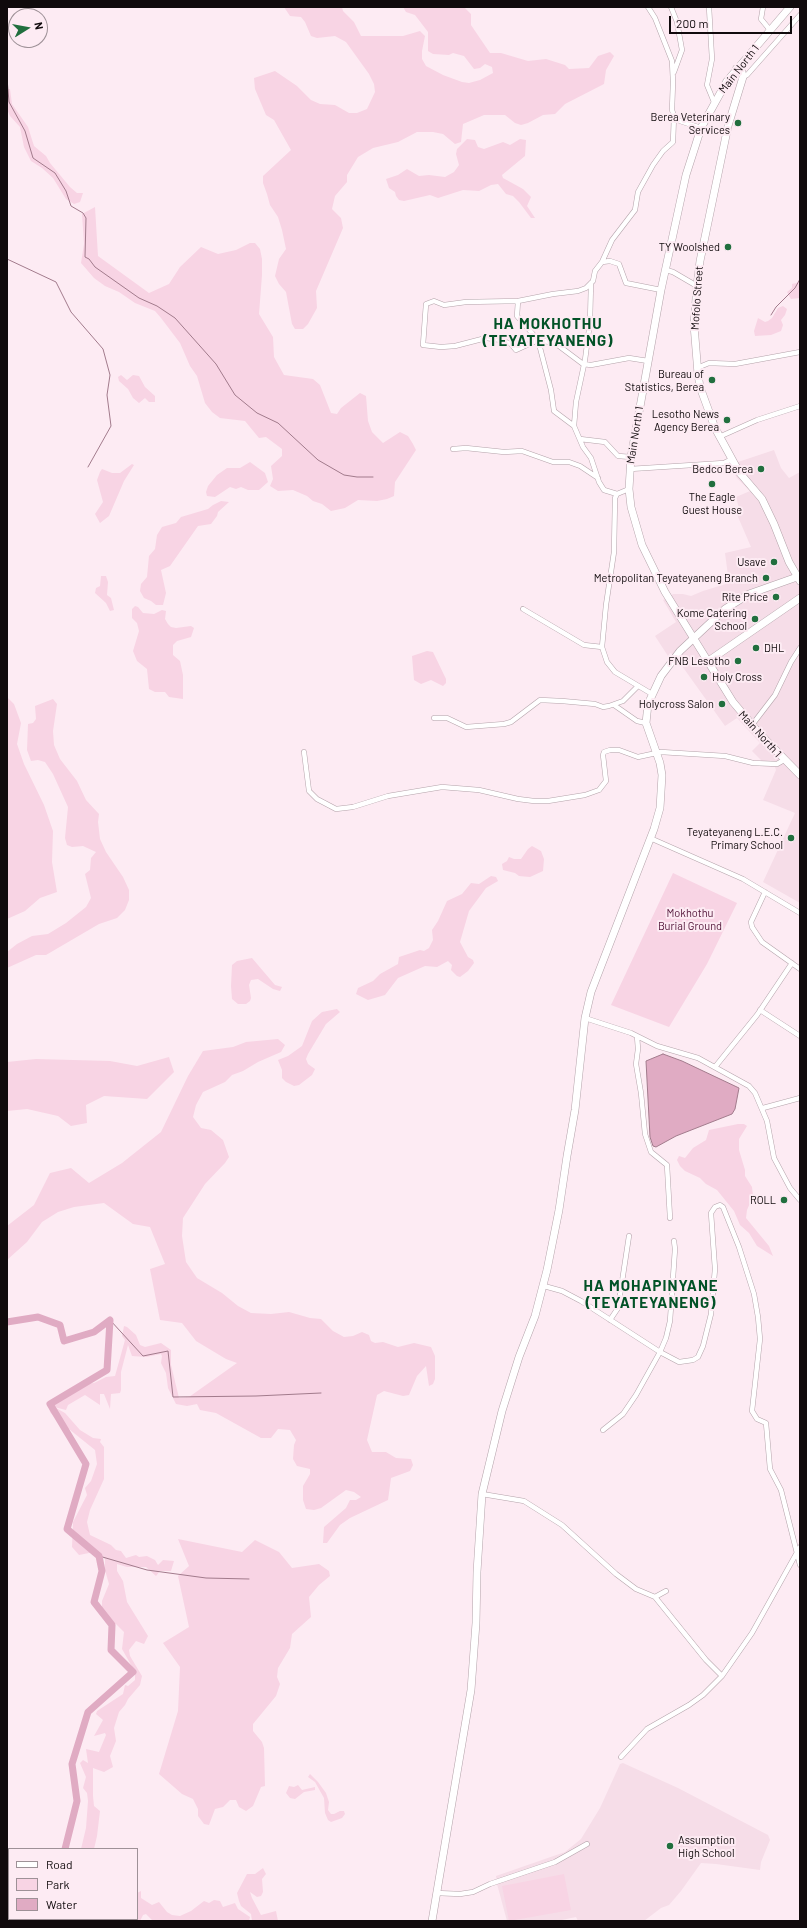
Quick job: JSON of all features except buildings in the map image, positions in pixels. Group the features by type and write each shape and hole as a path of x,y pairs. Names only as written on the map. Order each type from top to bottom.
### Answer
{"main road":[{"name":"Main North 1","path":"790,7 736,69 714,102 701,128 686,175 661,290 631,457 629,489 631,507 642,545 665,592 693,639 733,702 784,760 800,775"},
{"path":"736,69 742,72 743,77"},
{"name":"Mofolo Street","path":"743,77 730,121 700,261 694,325 697,368 700,387 719,437 739,472 762,499 798,579"},
{"path":"432,1921 471,1690 476,1623 477,1572 482,1494 515,1367 535,1316 544,1286 559,1210 575,1110 585,1018 591,992 659,813 662,775 657,754 646,723 648,704 665,670 680,651 725,609 749,594 798,579"},
{"path":"707,662 799,598"}],"street":[{"path":"574,426 576,402 590,322 591,283 595,271 602,262 612,240 635,210 638,192 653,165 663,151 673,142 674,116 672,110 672,61 655,18 648,7"},
{"path":"671,7 677,22 682,50 673,74"},
{"path":"709,7 712,59 707,85 714,102"},
{"path":"763,7 761,19 770,30"},
{"path":"743,77 747,75 800,15"},
{"path":"674,116 680,121 701,128"},
{"path":"602,262 610,261 619,264 626,283 661,290"},
{"path":"666,270 697,286"},
{"path":"591,283 586,288 578,291 562,292 518,301 466,302 444,305 434,301 426,304 423,345 441,347 455,346 486,338 501,340 511,344 516,350 538,340 555,343 583,364 591,365 628,358 648,361"},
{"path":"518,301 517,316 538,340 551,390 554,411 574,426 591,458 604,490 616,494 629,489"},
{"path":"697,368 709,363 736,364 800,352"},
{"path":"719,437 757,420 800,406"},
{"path":"580,439 605,442 618,456 631,457"},
{"path":"453,449 466,448 504,452 522,452 553,462 574,464 598,478"},
{"path":"630,469 724,463 732,459"},
{"path":"616,494 614,504 614,552 605,611 602,648 607,662 614,672 652,694"},
{"path":"523,609 584,645 602,648"},
{"path":"752,725 775,695 791,662 800,648"},
{"path":"434,718 447,718 466,727 511,722 540,700 595,704 603,707 614,705 623,700 638,686"},
{"path":"614,705 637,721 646,723"},
{"path":"304,752 309,791 317,799 336,809 353,807 388,796 442,787 479,790 534,801 572,798 594,792 603,786 606,777 603,755 604,752 610,750 619,750 638,757 661,752 725,756 761,764 777,764 784,760"},
{"path":"650,838 737,876 800,914"},
{"path":"765,892 751,922 752,927 762,942 800,969"},
{"path":"715,1067 760,1010 792,963"},
{"path":"760,1010 800,1036"},
{"path":"585,1018 637,1036 656,1046 698,1058 749,1086 755,1092 763,1108 769,1128 774,1158 790,1188 800,1200"},
{"path":"637,1036 638,1049 636,1064 642,1093 645,1134 651,1152 667,1165 670,1218"},
{"path":"763,1108 800,1098"},
{"path":"544,1286 562,1291 660,1352 679,1362 686,1362 698,1356 703,1346 711,1314 715,1269 712,1213 715,1207 720,1205 725,1210 754,1294 760,1339 752,1411 757,1419 766,1423 770,1469 781,1490 798,1549 800,1565"},
{"path":"610,1320 618,1308 629,1236"},
{"path":"603,1430 623,1414 636,1395 660,1352 670,1321 675,1249 674,1241"},
{"path":"482,1494 524,1501 562,1525 616,1574 641,1591 655,1598 706,1660 722,1676"},
{"path":"621,1757 647,1729 689,1705 703,1695 722,1676 752,1633 798,1549"},
{"path":"655,1598 666,1591"},
{"path":"436,1893 460,1894 473,1892 490,1884 555,1862 587,1844"}],"shaded area":[{"path":"774,450 781,468 789,478 800,472 800,903 763,882 795,813 763,800 776,770 775,767 762,766 761,760 752,751 760,743 737,718 725,726 682,666 672,654 670,653 668,656 655,636 676,622 663,600 673,594 691,596 729,583 725,553 751,547 735,510 739,508 736,497 750,491 737,478 729,465"},
{"name":"Assumption High School","path":"623,1763 678,1788 768,1835 770,1840 761,1862 760,1870 701,1863 669,1905 661,1908 644,1921 578,1921 576,1917 557,1921 507,1921 496,1876 565,1852 581,1839 600,1808 620,1764"}],"green space":[{"path":"284,7 342,7 343,11 354,22 361,36 403,36 420,31 425,36 422,59 426,66 443,75 462,82 469,83 480,80 493,73 492,67 485,64 480,68 474,69 464,56 453,53 449,55 433,54 428,51 428,32 415,15 406,12 403,7 465,8 471,14 471,25 490,53 501,53 528,61 546,59 565,65 569,69 589,68 598,56 610,52 614,56 606,70 604,84 565,104 555,114 543,115 521,125 515,123 505,115 484,115 463,124 461,142 455,144 443,134 433,132 417,132 398,142 373,148 358,157 347,175 347,182 335,196 332,209 341,218 343,228 316,291 317,308 308,324 303,329 295,329 292,324 286,292 279,284 275,276 279,259 286,249 282,230 278,217 270,205 263,183 263,176 291,150 274,120 266,115 255,89 254,78 275,71 297,86 311,100 320,104 335,105 349,113 357,113 367,109 375,92 374,84 369,74 346,42 335,36 317,38 311,36 305,22 301,17 290,16"},
{"path":"7,89 10,89 12,104 28,127 34,146 46,156 70,187 77,193 83,193 80,202 74,204 66,199 53,178 31,161 24,147 20,127 10,116 7,109"},
{"path":"467,139 475,140 478,147 484,149 503,142 510,145 520,139 526,140 525,156 502,175 503,178 523,189 531,197 527,206 535,218 531,218 519,202 513,196 506,194 498,184 491,185 479,191 463,190 438,198 430,195 404,201 399,200 395,192 389,188 386,179 398,175 407,169 419,176 429,175 445,177 454,172 459,165 456,154 457,149"},
{"path":"95,207 98,256 149,293 169,284 180,267 201,247 218,254 236,250 250,243 255,243 260,249 262,259 259,314 273,337 274,357 284,375 313,379 320,385 331,413 337,414 341,408 360,393 366,396 368,421 372,432 383,443 400,432 408,436 413,444 416,450 395,482 394,496 377,501 358,500 345,508 331,511 322,504 313,501 307,496 293,490 278,491 270,486 273,479 271,466 282,456 282,449 266,437 259,438 245,421 220,418 212,412 205,403 197,376 190,366 180,343 155,311 135,303 119,292 105,286 94,278 81,263 84,244 82,214"},
{"path":"800,282 800,298 791,299 787,292 792,288 792,284"},
{"path":"783,306 787,309 781,320 783,325 781,331 771,335 755,336 754,331 758,318 765,322 768,321 772,318 778,308"},
{"path":"121,375 127,380 133,375 139,376 145,387 155,396 155,402 149,402 145,398 139,403 133,398 128,389 119,381 118,377"},
{"path":"250,462 265,473 268,482 259,490 248,490 241,487 236,489 230,487 215,497 207,496 206,492 208,486 217,475 227,468 240,468"},
{"path":"132,464 134,465 124,481 109,516 100,523 95,514 103,502 97,480 100,472 102,469 112,473 120,473"},
{"path":"221,501 229,502 218,512 211,524 198,526 170,566 161,570 166,593 163,605 156,605 144,598 140,591 141,584 147,577 149,556 155,549 157,535 162,527 176,523 181,517 208,509"},
{"path":"101,576 106,576 108,582 107,595 111,598 114,610 110,611 106,603 95,593 96,588 100,586"},
{"path":"135,606 138,607 143,613 154,614 162,610 166,611 165,619 171,627 176,628 191,626 194,628 191,637 177,641 173,645 173,655 180,661 183,675 183,699 169,697 165,692 155,692 149,689 147,669 137,661 133,651 139,631 137,623 132,618 132,609"},
{"path":"427,651 433,652 446,679 446,683 443,686 431,680 421,684 414,680 412,656"},
{"path":"7,697 14,704 21,723 17,744 24,764 44,805 53,831 52,862 57,892 40,898 25,911 7,919"},
{"path":"53,699 57,704 53,731 54,745 60,759 77,781 86,800 99,814 98,822 100,839 106,852 123,877 129,890 129,900 125,910 117,918 99,924 46,955 36,955 7,968 7,952 17,944 32,936 48,934 66,923 86,907 91,898 85,874 90,870 91,858 96,852 83,846 72,847 67,845 65,838 68,807 53,774 45,762 38,760 31,761 27,750 28,724 33,723 36,719 35,706"},
{"path":"532,846 541,851 544,859 543,871 530,877 519,876 515,873 503,870 502,864 507,861 509,857 521,859"},
{"name":"Mokhothu Burial Ground","path":"673,873 737,903 707,964 669,1027 611,1005"},
{"path":"491,876 496,877 498,881 486,888 469,911 460,942 468,957 473,960 474,963 468,971 460,977 457,976 451,970 452,965 448,961 437,967 425,966 398,978 385,995 368,1000 356,994 358,988 373,981 380,974 398,964 399,957 420,950 424,951 429,948 433,940 432,930 447,901 462,894 471,883 479,884"},
{"path":"252,958 275,985 282,987 280,991 273,989 258,979 251,980 249,985 250,1001 246,1004 238,1004 232,999 232,965 237,961"},
{"path":"337,1009 340,1012 326,1024 306,1059 308,1064 315,1069 312,1075 299,1085 294,1086 286,1082 282,1078 282,1070 278,1060 288,1056 302,1046 312,1021 322,1012"},
{"path":"278,1039 285,1045 281,1052 232,1075 225,1082 203,1092 196,1105 193,1117 201,1128 211,1130 223,1140 229,1157 205,1184 183,1218 182,1236 186,1262 197,1278 251,1313 271,1314 289,1312 310,1318 321,1319 333,1331 344,1337 353,1336 362,1332 369,1335 371,1341 375,1343 383,1342 398,1347 414,1343 431,1347 435,1356 435,1379 433,1384 429,1386 426,1366 417,1376 409,1395 403,1396 384,1391 377,1395 367,1440 372,1452 386,1452 396,1458 411,1459 413,1465 410,1471 391,1478 388,1500 350,1518 340,1525 327,1543 323,1543 324,1527 346,1508 350,1500 356,1500 361,1497 354,1492 346,1490 321,1508 314,1510 306,1509 303,1500 303,1486 310,1474 310,1469 297,1466 293,1459 296,1440 290,1430 278,1429 271,1438 261,1438 216,1413 200,1410 197,1404 187,1406 176,1404 168,1388 166,1373 161,1363 161,1354 146,1357 132,1356 128,1345 121,1372 121,1390 120,1393 111,1394 110,1409 104,1394 100,1394 100,1405 85,1395 68,1405 66,1410 54,1407 65,1413 80,1430 93,1438 101,1439 100,1442 104,1447 104,1479 90,1510 87,1522 90,1535 111,1545 116,1550 121,1551 126,1558 136,1555 139,1557 147,1556 155,1560 158,1565 163,1560 174,1561 171,1571 160,1571 156,1576 146,1567 127,1567 117,1564 117,1571 123,1581 127,1602 148,1636 144,1644 136,1641 129,1650 130,1656 142,1676 140,1685 119,1712 114,1728 116,1741 110,1756 113,1767 104,1772 93,1768 94,1806 100,1811 97,1836 94,1848 81,1848 86,1828 88,1801 87,1793 83,1788 86,1777 80,1763 83,1760 88,1763 86,1749 99,1752 106,1735 105,1733 94,1736 103,1720 96,1714 97,1711 123,1694 125,1685 128,1686 135,1680 135,1672 122,1649 124,1632 116,1624 109,1622 102,1615 102,1601 109,1584 105,1570 105,1559 99,1554 89,1553 79,1555 72,1547 73,1522 87,1495 85,1488 91,1481 97,1464 95,1450 54,1417 50,1412 48,1402 74,1388 83,1387 86,1384 94,1383 106,1377 115,1376 125,1340 122,1336 124,1326 136,1335 140,1345 145,1347 161,1343 171,1350 171,1365 179,1398 189,1397 237,1363 226,1359 196,1341 182,1323 160,1320 150,1269 165,1264 150,1227 133,1224 104,1203 74,1207 58,1212 42,1222 27,1242 7,1260 7,1226 34,1205 50,1173 71,1168 89,1183 122,1163 161,1132 188,1076 203,1051 233,1047 246,1042"},
{"path":"169,1057 174,1072 147,1099 104,1096 86,1105 87,1123 71,1126 58,1116 27,1109 7,1111 7,1062 36,1059 110,1061 137,1066"},
{"path":"744,1124 747,1126 739,1139 739,1150 745,1170 745,1176 752,1187 753,1196 747,1210 746,1218 769,1246 773,1256 757,1246 749,1233 740,1225 734,1211 717,1190 706,1184 700,1178 685,1171 677,1160 679,1156 685,1158 693,1148 706,1140 709,1130"},
{"path":"178,1539 242,1552 255,1540 279,1552 292,1568 319,1564 329,1571 330,1576 319,1585 309,1597 311,1617 292,1634 290,1648 278,1668 277,1677 280,1684 276,1696 253,1724 253,1731 262,1742 264,1748 265,1786 261,1787 253,1806 246,1811 239,1807 236,1800 230,1800 223,1807 215,1809 209,1825 204,1824 198,1816 198,1809 193,1799 182,1794 159,1774 178,1711 180,1667 163,1643 189,1627 178,1576 189,1566"},
{"path":"310,1774 326,1793 329,1802 328,1810 331,1814 344,1811 345,1814 342,1818 331,1822 328,1820 325,1813 324,1798 315,1782 308,1777"},
{"path":"298,1785 302,1790 315,1787 315,1790 304,1792 295,1799 290,1798 286,1793 289,1786 294,1787"},
{"path":"263,1868 266,1874 262,1879 263,1892 261,1896 257,1897 250,1892 261,1915 276,1911 278,1921 252,1921 251,1914 241,1906 239,1901 237,1893 247,1874 255,1874"},
{"path":"564,1874 571,1910 509,1921 502,1886"},
{"path":"141,1891 141,1898 152,1905 159,1902 167,1912 172,1915 180,1916 191,1911 204,1901 209,1903 214,1900 220,1901 223,1907 235,1903 238,1909 250,1917 249,1921 156,1921 152,1920 146,1914 143,1915 140,1921 136,1921 138,1920 138,1892"}],"water":[{"path":"663,1054 682,1061 739,1088 735,1109 732,1114 676,1136 656,1147 653,1146 650,1137 646,1061"}],"waterway":[{"path":"7,78 9,102 25,131 33,158 55,173 66,191 71,206 83,213 86,218 85,257 89,259 95,267 139,298 157,306 175,318 216,364 235,395 257,413 278,423 318,460 344,475 373,477"},
{"path":"7,259 56,282 71,312 103,349 110,375 107,395 111,426 88,467"},
{"path":"771,315 776,307 795,288 800,279"},
{"path":"7,1322 38,1317 60,1325 64,1341 94,1332 110,1320 107,1370 50,1404 86,1464 67,1529 99,1556 102,1571 94,1602 112,1625 111,1650 133,1672 88,1712 72,1764 77,1801 65,1848"},
{"path":"110,1320 143,1356 168,1351 173,1397 256,1396 321,1393"},
{"path":"99,1556 147,1570 206,1578 249,1579"}],"place":[{"name":"Berea Veterinary Services","path":"738,123"},
{"name":"TY Woolshed","path":"728,247"},
{"name":"Bureau of Statistics, Berea","path":"712,380"},
{"name":"Lesotho News Agency Berea","path":"727,420"},
{"name":"Bedco Berea","path":"761,469"},
{"name":"The Eagle Guest House","path":"712,484"},
{"name":"Usave","path":"774,562"},
{"name":"Metropolitan Teyateyaneng Branch","path":"766,578"},
{"name":"Rite Price","path":"776,597"},
{"name":"Kome Catering School","path":"755,619"},
{"name":"DHL","path":"756,648"},
{"name":"FNB Lesotho","path":"738,661"},
{"name":"Holy Cross","path":"704,677"},
{"name":"Holycross Salon","path":"722,704"},
{"name":"Teyateyaneng L.E.C. Primary School","path":"791,838"},
{"name":"ROLL","path":"784,1200"},
{"name":"Assumption High School","path":"670,1846"}],"district":[{"name":"HA MOKHOTHU (TEYATEYANENG)","path":"548,332"},
{"name":"HA MOHAPINYANE (TEYATEYANENG)","path":"651,1294"}]}
